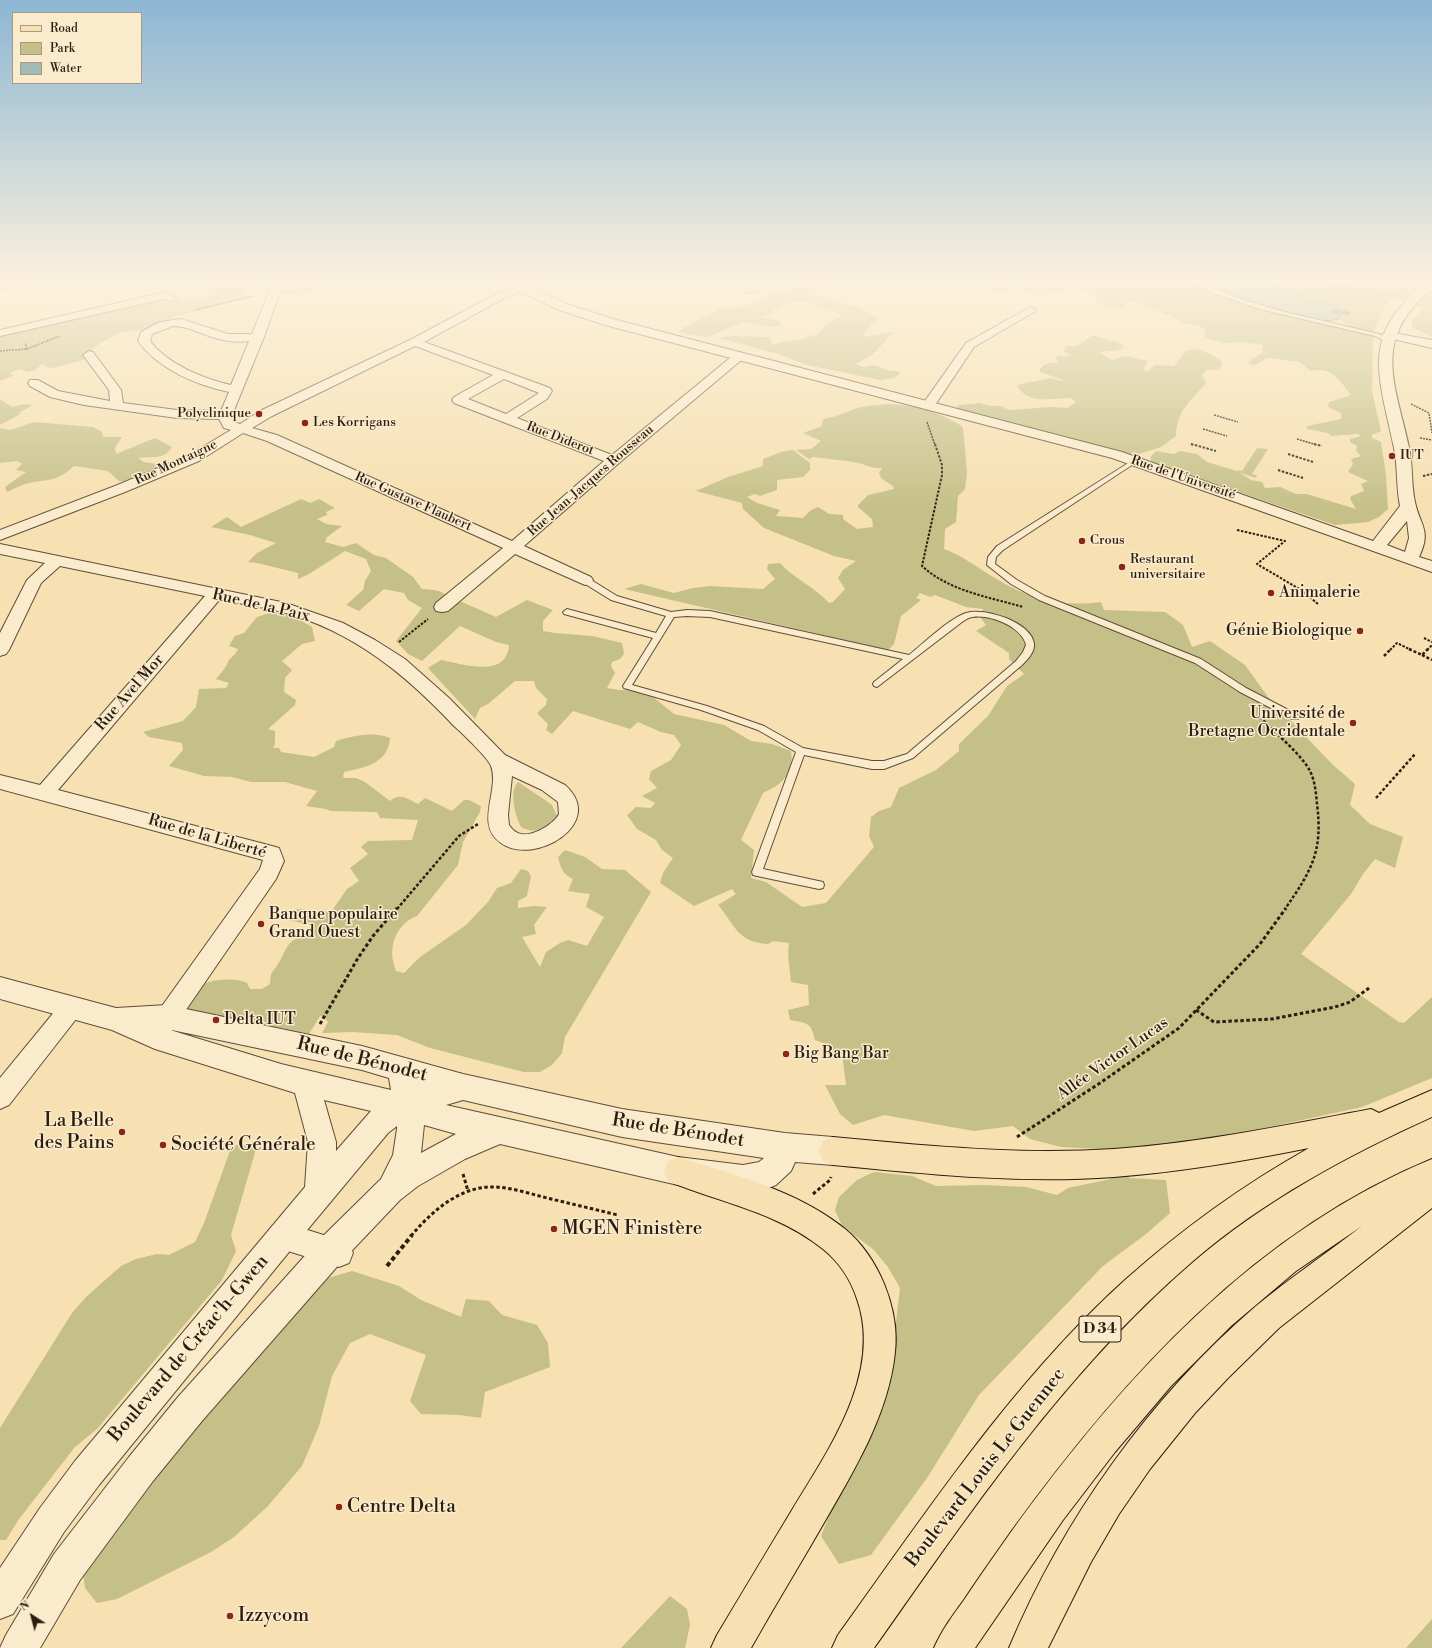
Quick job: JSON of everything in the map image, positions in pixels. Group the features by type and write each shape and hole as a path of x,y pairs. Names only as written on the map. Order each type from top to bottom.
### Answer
{"main road":[{"name":"Boulevard Louis Le Guennec","path":"851,1648 994,1451 1053,1380 1093,1336 1145,1283 1184,1250 1280,1180 1396,1118 1432,1103"},
{"path":"833,1151 937,1161 1000,1164 1113,1163 1206,1153 1396,1118"},
{"path":"678,1171 772,1203 809,1221 834,1239 853,1259 861,1272 873,1299 880,1327 876,1367 867,1402 849,1446 730,1648"},
{"path":"953,1648 1070,1480 1132,1405 1190,1343 1279,1263 1321,1234 1368,1205 1432,1173"},
{"path":"1028,1648 1062,1579 1101,1511 1137,1457 1173,1414 1247,1335 1268,1317 1432,1190"}],"street":[{"path":"92,359 115,390 117,404"},
{"path":"160,359 219,387 236,390"},
{"path":"34,383 58,396 177,414 226,415 249,359"},
{"path":"240,430 293,400 379,359"},
{"name":"Rue Diderot","path":"461,359 546,391 543,396 507,418"},
{"name":"Rue Jean-Jacques Rousseau","path":"442,607 614,460 736,359"},
{"name":"Rue de l'Université","path":"751,359 1135,461 1432,567"},
{"path":"928,405 960,359"},
{"path":"1385,359 1387,383 1405,467 1408,506 1414,517 1419,538 1409,559"},
{"path":"1396,423 1399,406 1399,359"},
{"name":"Rue Diderot","path":"503,374 458,400 614,460"},
{"name":"Rue Montaigne","path":"226,415 226,421 230,426 240,430"},
{"name":"Rue Montaigne","path":"0,535 170,468 210,449 240,430"},
{"name":"Rue Gustave Flaubert","path":"240,430 272,438 584,580"},
{"path":"1377,547 1399,520 1408,506"},
{"name":"Rue de la Paix","path":"0,548 279,607 312,617 385,653 429,690 499,761 560,792 567,798 569,810 564,822 546,838 528,842 519,841 506,837 499,827 499,811 503,779 499,761"},
{"path":"0,650 22,602 33,584 57,561"},
{"name":"Rue Avel Mor","path":"45,792 216,594"},
{"name":"Rue de la Liberté","path":"0,782 45,792 272,854 274,861 269,873 161,1027"},
{"name":"Rue de Bénodet","path":"0,988 111,1017 161,1027 362,1058 463,1087 622,1123 786,1147 833,1151"},
{"path":"0,1097 72,1007"},
{"name":"Rue de Bénodet","path":"161,1027 240,1065 305,1083 408,1107 498,1131 551,1141 678,1171 743,1179 766,1175 782,1160 786,1147"},
{"path":"19,1648 67,1567 132,1481 190,1409 338,1252 390,1190 401,1172 410,1144 412,1125 400,1070"},
{"path":"305,1083 316,1114 322,1142 319,1192"},
{"name":"Boulevard de Créac'h-Gwen","path":"0,1601 52,1520 86,1473 282,1236 378,1123 387,1115 436,1094 463,1087"},
{"path":"390,1190 433,1160 474,1140 498,1131"},
{"path":"282,1236 338,1252"}],"lane":[{"path":"1135,461 1011,541 992,555 990,560 991,565 1014,582 1042,598 1198,661 1243,690 1295,717"},
{"path":"584,580 603,593 614,598 671,615 687,613 710,614 911,658"},
{"path":"567,612 657,636"},
{"path":"671,615 627,686 704,708 761,728 801,751 872,765 884,765 902,761 910,756 1019,664 1028,650 1030,644 1028,637 1016,627 985,614 972,614 959,620 877,684"},
{"path":"801,751 758,872 819,885"}],"path":[{"path":"1406,401 1429,413 1432,433"},
{"path":"1214,415 1238,422"},
{"path":"1203,429 1227,436"},
{"path":"1297,439 1322,446"},
{"path":"1191,444 1216,451"},
{"path":"1288,454 1313,462"},
{"path":"1278,470 1303,478"},
{"path":"1237,530 1285,541 1257,564 1301,590 1318,604"},
{"path":"411,632 442,607"},
{"path":"1422,656 1432,644 1424,638"},
{"path":"1384,656 1397,643 1432,660"},
{"path":"1376,798 1415,754"},
{"path":"324,1017 365,947 387,919 459,836 499,811"},
{"name":"Allée Victor Lucas","path":"1011,1139 1022,1135 1150,1050 1180,1028 1260,944 1283,912 1315,860 1319,842 1320,820"},
{"path":"1196,1010 1214,1022 1272,1019 1335,1007 1350,1002 1369,988"},
{"path":"462,1168 468,1191"},
{"path":"387,1266 407,1240 430,1215 452,1199 468,1191 491,1186 506,1187 618,1215"}],"green space":[{"path":"0,359 86,359 49,368 42,364 35,370 29,372 19,369 10,373 13,376 0,381"},
{"path":"791,359 864,359 855,364 863,367 872,365 878,366 886,370 901,372 895,378 880,380 807,365"},
{"path":"1057,359 1138,359 1148,361 1143,369 1147,372 1155,365 1174,366 1179,359 1219,359 1222,361 1222,366 1216,370 1208,369 1202,375 1206,383 1185,407 1179,420 1176,436 1161,447 1139,454 1130,454 1019,427 1011,423 956,409 958,405 980,403 990,406 1000,406 1010,410 1051,407 1067,408 1076,402 1071,398 1034,398 1022,392 1017,386 1052,378 1062,381 1063,380 1040,372 1040,369 1045,364 1058,362"},
{"path":"1253,359 1265,359 1253,366 1248,362"},
{"path":"1277,359 1373,359 1372,391 1381,431 1372,435 1372,438 1381,442 1386,475 1388,509 1379,517 1368,522 1335,525 1151,462 1151,456 1156,451 1174,454 1180,451 1197,454 1207,462 1237,471 1251,480 1262,482 1265,488 1280,487 1296,494 1307,494 1356,509 1350,499 1351,496 1364,491 1361,484 1368,481 1348,472 1353,464 1351,459 1361,456 1356,451 1357,446 1350,442 1350,439 1361,436 1357,434 1331,436 1328,433 1307,429 1307,426 1341,419 1341,413 1328,407 1329,402 1351,395 1335,376 1325,371 1311,371 1299,362"},
{"path":"0,399 12,407 23,404 33,405 20,412 19,415 0,425"},
{"path":"889,404 928,410 946,417 963,427 967,473 965,489 958,496 956,522 945,529 944,549 964,559 1008,586 1034,597 1072,603 1101,602 1104,610 1165,612 1183,625 1192,647 1210,641 1245,665 1268,697 1333,765 1355,784 1350,805 1370,824 1403,837 1395,868 1375,859 1363,874 1351,894 1301,954 1399,1022 1404,1023 1432,997 1432,1078 1362,1107 1205,1141 1120,1153 1129,1178 1166,1180 1170,1213 1146,1234 1103,1266 979,1395 927,1478 871,1555 839,1564 821,1536 833,1506 860,1461 890,1373 900,1288 888,1267 873,1249 842,1226 835,1210 839,1197 857,1180 874,1172 912,1176 936,1186 984,1185 1026,1187 1057,1195 1068,1188 1111,1179 1099,1149 1061,1147 1030,1139 1013,1126 974,1131 884,1115 853,1125 840,1114 825,1085 846,1085 842,1054 831,1054 829,1045 815,1040 812,1030 807,1024 790,1020 788,1010 809,1005 808,985 791,982 788,958 789,943 773,941 768,944 758,943 750,940 738,932 718,905 736,894 732,889 694,906 660,883 663,873 673,858 662,850 656,840 637,829 627,815 636,807 651,808 655,803 642,796 657,788 649,779 651,771 671,760 681,745 674,735 661,732 638,722 630,729 573,711 552,734 546,730 548,724 537,713 546,705 547,699 536,688 534,681 515,681 488,704 480,708 475,719 428,668 441,660 472,666 492,666 501,662 506,656 509,645 496,642 460,626 422,661 408,654 396,641 422,608 408,600 404,593 384,589 359,611 346,605 363,590 365,581 371,571 366,559 345,551 309,574 298,579 298,573 248,562 257,553 276,543 250,535 211,527 227,517 241,527 301,499 310,503 319,499 335,508 326,512 327,515 317,519 326,524 342,526 327,537 325,542 343,547 356,543 374,555 386,558 413,577 422,589 442,592 450,602 462,602 496,617 527,600 553,610 543,621 543,631 592,636 622,643 624,654 620,659 612,662 611,666 615,673 607,688 631,690 653,697 674,714 724,725 751,741 772,744 791,751 792,759 789,772 781,782 763,793 741,840 754,850 751,878 766,882 802,907 826,903 874,847 869,836 871,817 879,811 891,807 899,788 936,770 959,751 959,744 988,716 1007,686 1024,674 1009,659 1009,653 976,631 986,625 980,617 983,609 966,607 935,595 930,597 920,593 916,598 921,600 901,616 894,644 888,650 624,589 641,584 674,593 693,588 710,586 763,589 775,579 767,569 768,564 780,563 829,603 833,602 845,589 838,578 843,570 856,561 834,556 764,528 743,509 742,503 696,491 728,477 763,466 763,459 781,452 793,450 810,463 810,470 803,477 777,480 777,490 760,496 755,494 747,497 757,503 780,510 776,516 803,518 811,510 818,507 829,514 843,515 843,519 857,529 873,527 872,519 858,507 858,505 868,495 894,489 893,486 881,478 879,473 882,468 841,460 813,457 809,459 796,450 811,449 821,441 803,433 822,426 823,419 837,416 862,407"},
{"path":"34,422 93,427 102,432 103,437 122,437 115,448 116,454 155,438 172,447 162,456 138,458 144,462 157,464 156,467 124,481 119,481 108,471 74,466 61,476 51,480 25,484 7,492 5,487 26,472 16,470 22,464 17,461 0,463 0,428 10,430"},
{"path":"1257,448 1268,449 1252,474 1257,476 1256,478 1238,472 1239,470 1242,471"},
{"path":"275,611 295,617 312,627 315,641 302,644 282,661 292,670 285,678 284,692 296,700 295,705 268,729 275,731 275,744 273,748 279,748 281,752 314,757 334,747 336,741 349,737 363,735 383,736 390,738 385,754 374,763 344,772 344,778 356,778 365,782 390,801 397,797 404,797 418,804 425,798 452,811 464,800 469,800 481,806 480,812 463,842 458,865 417,916 403,925 394,939 392,955 396,971 404,973 420,957 466,925 488,902 497,888 511,883 521,869 528,871 531,876 527,896 518,901 518,908 534,906 547,907 534,925 536,934 522,937 540,967 546,952 560,943 568,940 587,946 604,917 586,907 590,894 568,891 573,879 566,875 562,870 558,857 565,850 585,857 602,869 625,870 651,892 565,1037 562,1053 552,1065 540,1072 524,1072 430,1048 397,1035 352,1032 322,1033 328,1022 324,1017 320,1016 309,1034 300,1036 284,1028 259,1030 179,1010 193,990 201,985 214,981 242,981 247,983 250,989 262,989 270,984 272,972 287,947 293,941 304,936 311,925 288,920 297,909 331,912 347,889 359,881 350,868 368,854 361,847 368,841 412,840 418,820 380,818 377,812 331,811 306,806 317,791 285,782 251,782 232,777 204,776 169,766 183,750 182,743 149,737 143,732 183,721 196,707 199,689 226,688 229,683 216,679 238,649 229,646 235,636 244,633 257,617"},
{"path":"518,782 552,805 557,816 546,827 531,830 521,827 515,811 513,798 515,786"},
{"path":"240,1143 256,1149 231,1235 236,1251 222,1280 97,1429 75,1447 19,1519 6,1540 0,1540 0,1428 72,1313 87,1296 121,1266 136,1259 157,1254 169,1255 195,1242 204,1223 231,1148"},
{"path":"352,1271 399,1286 421,1300 461,1317 466,1299 489,1301 502,1315 537,1325 548,1343 550,1367 485,1392 481,1418 460,1415 421,1414 410,1401 426,1355 370,1334 350,1343 332,1376 319,1426 302,1466 267,1507 234,1537 211,1552 117,1599 97,1603 85,1588 82,1567 170,1453 321,1280"},
{"path":"670,1596 687,1609 690,1625 685,1648 621,1648"},
{"path":"1432,1619 1432,1648 1406,1648"}],"place":[{"name":"Polyclinique","path":"259,414"},
{"name":"Les Korrigans","path":"305,423"},
{"name":"IUT","path":"1392,456"},
{"name":"Crous","path":"1082,541"},
{"name":"Restaurant universitaire","path":"1122,567"},
{"name":"Animalerie","path":"1271,593"},
{"name":"Génie Biologique","path":"1360,631"},
{"name":"Université de Bretagne Occidentale","path":"1353,723"},
{"name":"Banque populaire Grand Ouest","path":"261,924"},
{"name":"Delta IUT","path":"216,1020"},
{"name":"Big Bang Bar","path":"786,1054"},
{"name":"La Belle des Pains","path":"122,1132"},
{"name":"Société Générale","path":"163,1145"},
{"name":"MGEN Finistère","path":"554,1229"},
{"name":"Centre Delta","path":"339,1507"},
{"name":"Izzycom","path":"230,1616"}]}
